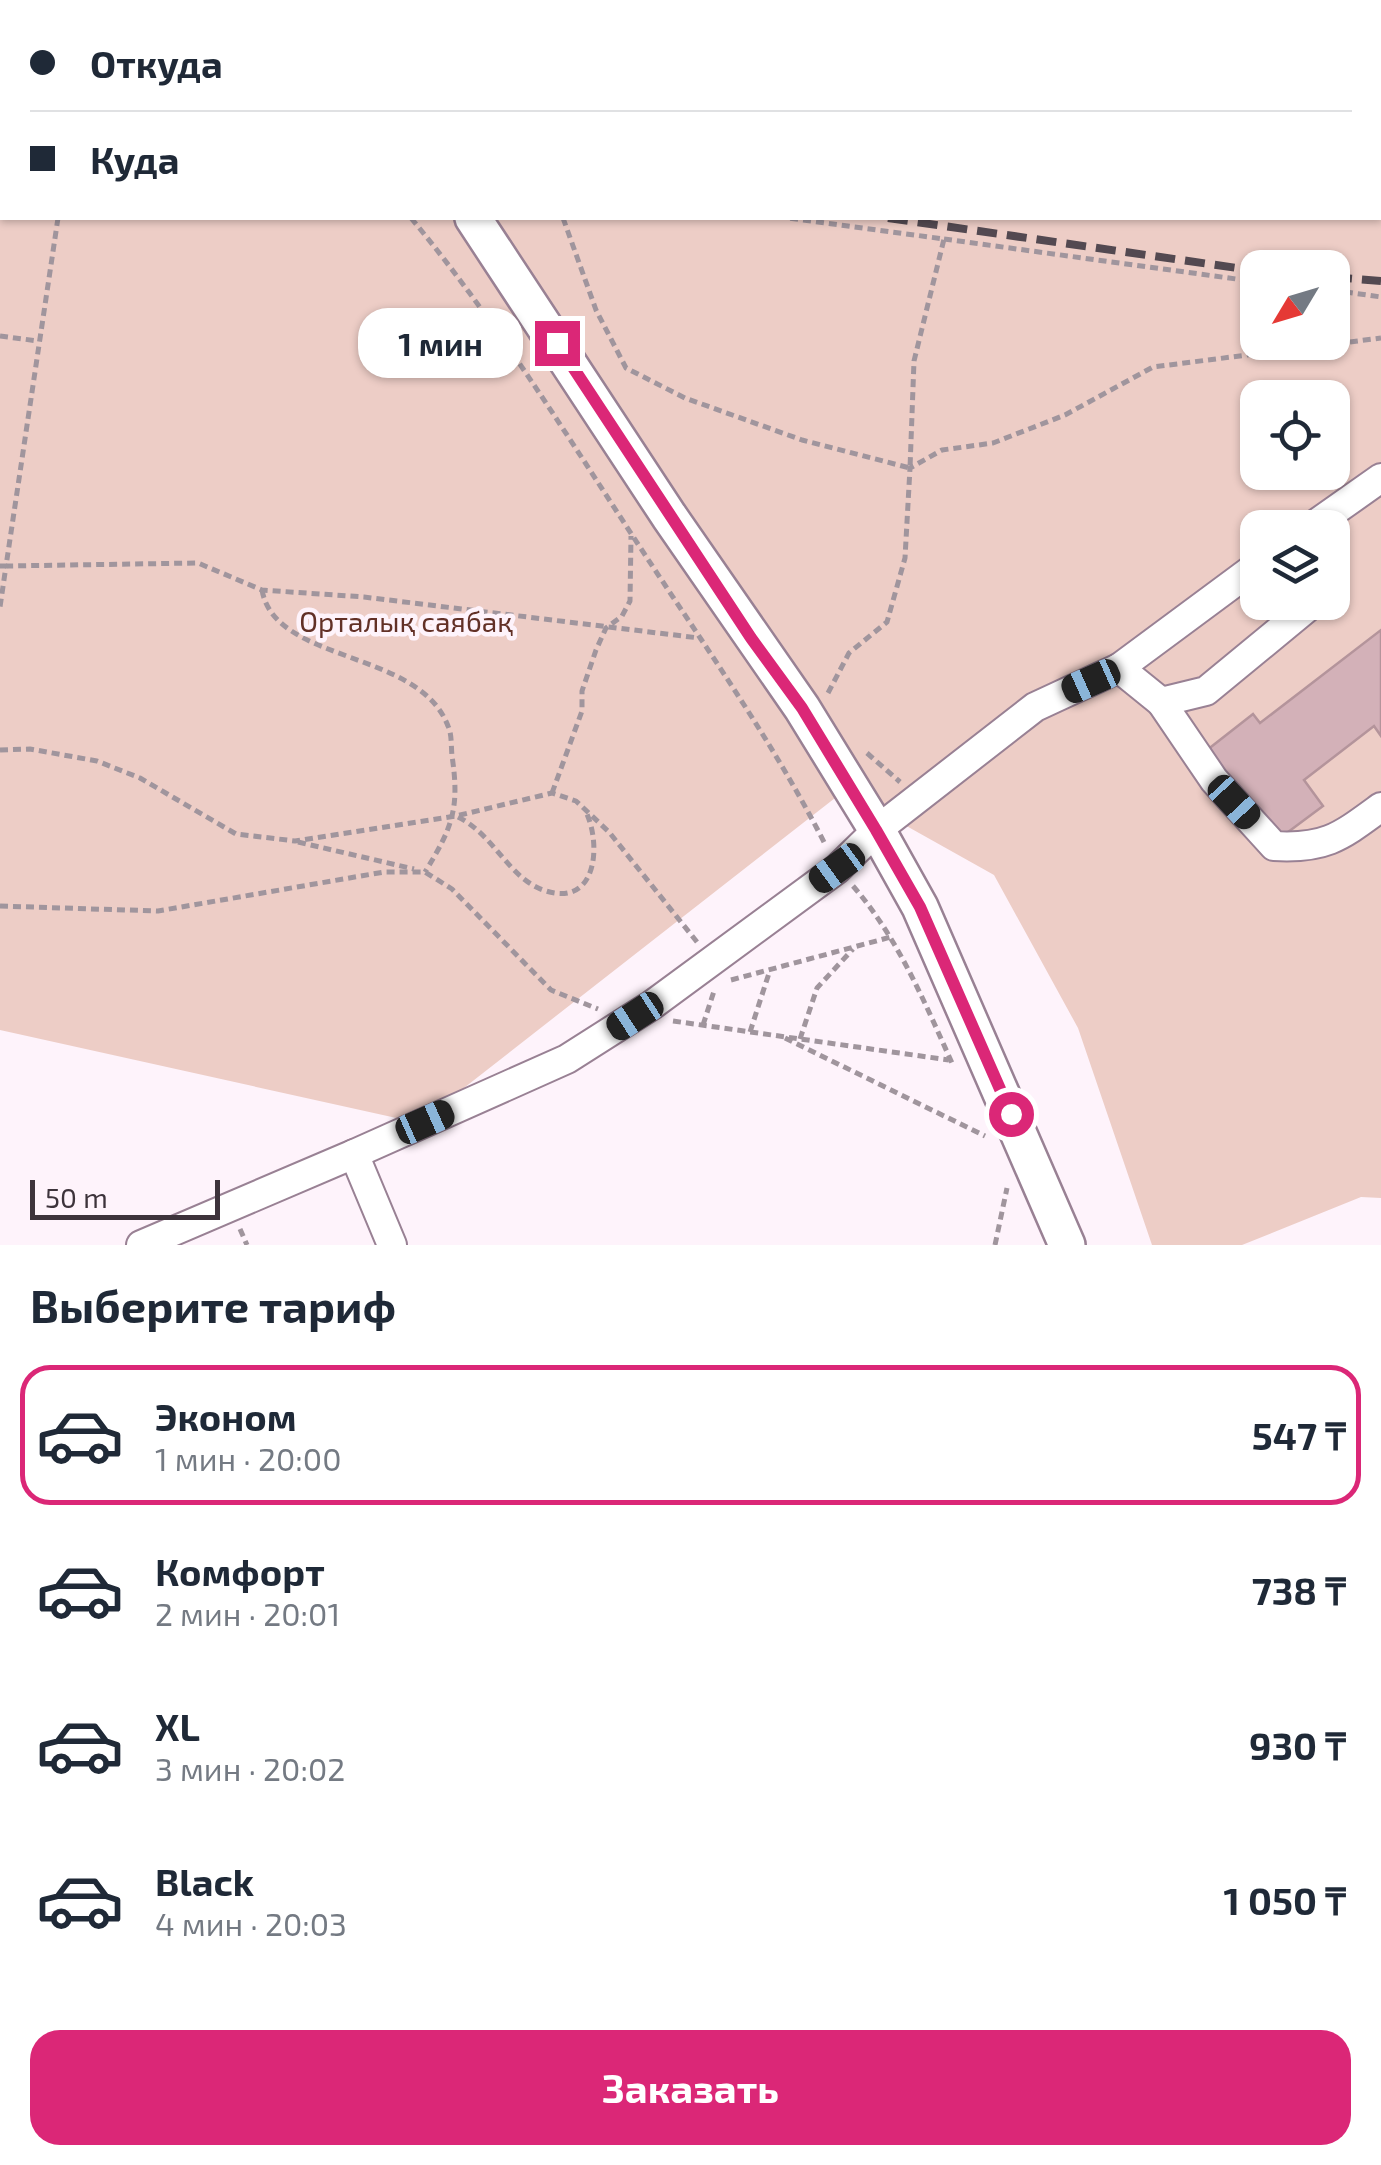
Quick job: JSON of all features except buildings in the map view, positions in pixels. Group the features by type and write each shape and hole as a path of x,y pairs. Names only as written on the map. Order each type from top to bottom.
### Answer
{"main road":[{"path":"474,220 740,623 802,708 876,830 920,907 1067,1245"}],"lane":[{"path":"1336,510 1381,478"},
{"path":"141,1245 567,1059 660,999 714,972 876,830 1035,706 1119,668 1240,578"},
{"path":"1161,702 1206,691 1292,620"},
{"path":"1119,668 1161,702 1214,780 1274,846 1313,848 1340,837 1381,807"},
{"path":"354,1154 392,1245"}],"path":[{"path":"0,608 3,566 58,220"},
{"path":"413,220 466,285 751,717 837,868 878,915 958,1074"},
{"path":"564,220 596,310 626,368 686,398 802,440 910,468 942,450 993,444 1064,415 1153,367 1381,338"},
{"path":"803,220 1240,280"},
{"path":"825,700 849,653 887,622 905,558 914,361 944,239"},
{"path":"1350,293 1381,297"},
{"path":"0,336 38,340"},
{"path":"552,793 582,711 582,691 606,628 622,616 630,601 631,534"},
{"path":"3,566 198,563 262,590 364,597 699,638"},
{"path":"262,590 265,608 286,630 391,673 435,706 449,726 456,816 425,872"},
{"path":"858,745 917,797"},
{"path":"0,750 30,750 97,761 140,778 236,834 295,841 425,872 452,890 551,990 604,1011 951,1060"},
{"path":"295,841 456,816 552,793 576,801 585,809 714,972"},
{"path":"456,816 479,828 511,868 549,893 570,891 590,876 597,856 596,834 585,809"},
{"path":"0,906 158,910 384,872 425,872"},
{"path":"660,999 714,972 770,970 891,938"},
{"path":"800,1039 817,988 856,947"},
{"path":"750,1032 770,970"},
{"path":"703,1025 714,972"},
{"path":"781,1036 984,1136"},
{"path":"977,1118 992,1154"},
{"path":"995,1245 1008,1190 1000,1172"}],"green space":[{"name":"Орталық саябақ","path":"0,220 1381,220 1381,1198 1361,1197 1242,1245 1152,1245 1078,1028 994,875 844,791 419,1123 0,1030"}],"railway":[{"path":"902,220 1240,268"},
{"path":"1350,278 1381,281"}],"route":[{"path":"557,343 669,516 802,708 876,830 920,907 1011,1114"}]}
